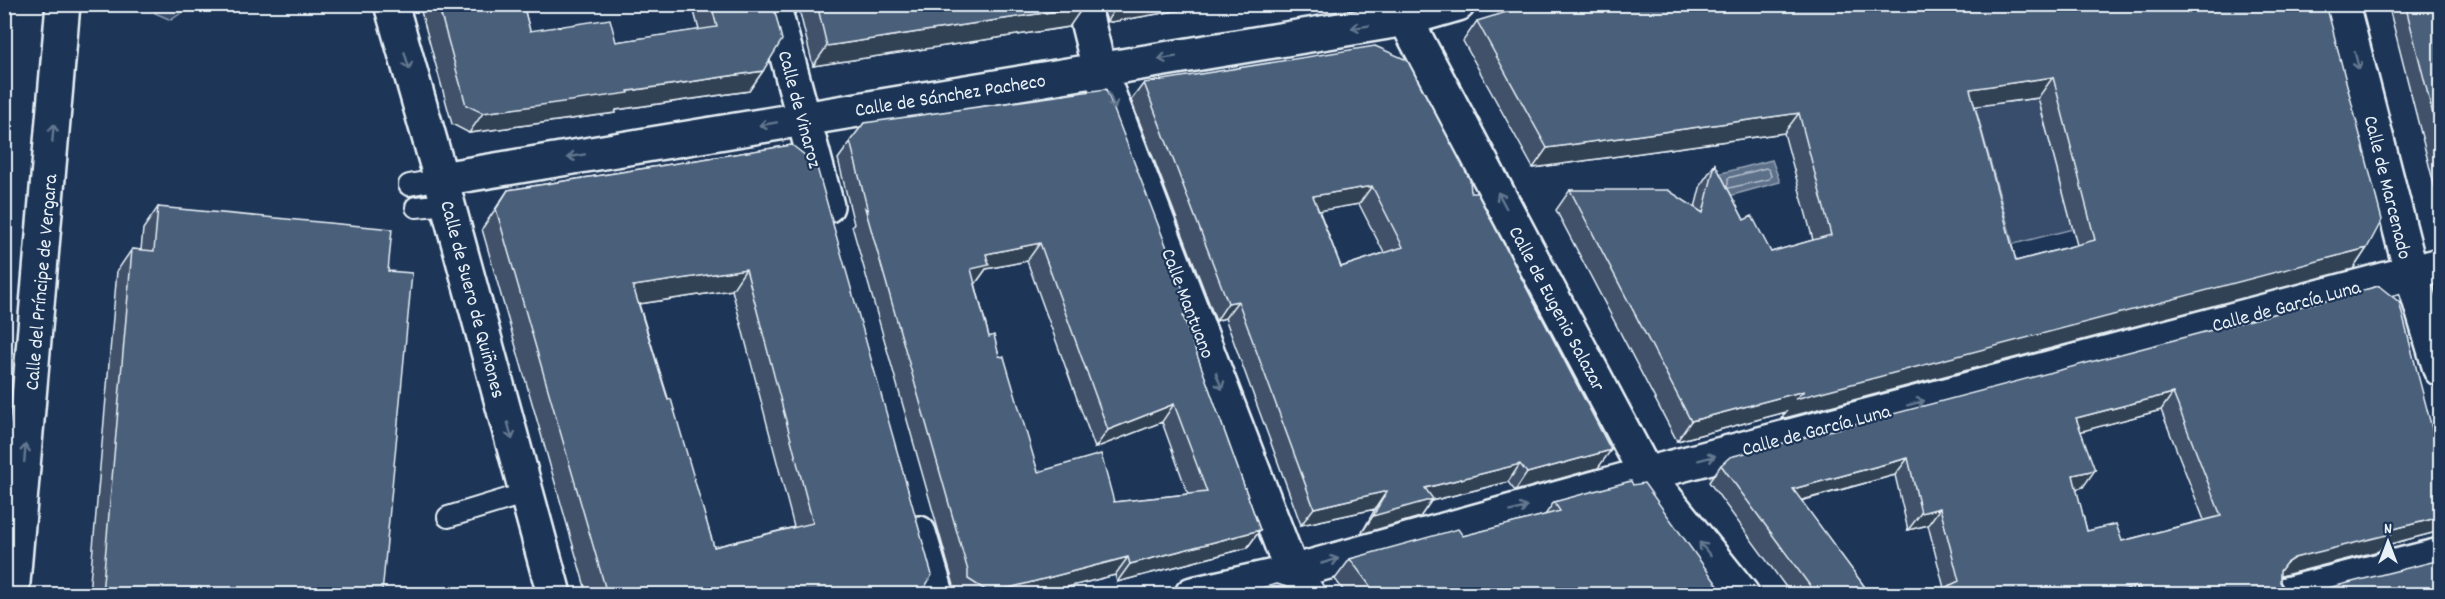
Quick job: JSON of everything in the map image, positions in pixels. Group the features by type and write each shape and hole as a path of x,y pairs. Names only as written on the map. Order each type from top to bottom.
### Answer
{"street":[{"name":"Calle del Príncipe de Vergara","path":"12,594 63,4"},
{"name":"Calle de Suero de Quiñones","path":"391,4 554,594"},
{"name":"Calle de Vinaroz","path":"773,4 834,232"},
{"name":"Calle Mantuano","path":"1083,4 1100,69 1300,583"},
{"name":"Calle de Sánchez Pacheco","path":"444,191 802,118 1100,69 1458,4"},
{"name":"Calle de Marcenado","path":"2342,4 2426,268 2440,369"},
{"name":"Calle de Eugenio Salazar","path":"1404,12 1646,474 1742,594"},
{"name":"Calle de García Luna","path":"1192,594 1300,583 1646,474 2426,268"},
{"path":"911,504 937,594"},
{"path":"2286,594 2440,555"}],"lane":[{"path":"409,185 444,191"},
{"path":"416,207 444,191"},
{"path":"448,517 527,493"}],"shaded area":[{"path":"156,4 193,5 171,20 155,13"},
{"path":"2038,98 2073,229 2013,244 1975,106"}],"water":[{"path":"1772,160 1780,182 1725,197 1718,174"}],"building":[{"path":"438,4 523,4 530,31 610,19 616,42 717,27 711,4 773,4 782,40 763,71 628,91 629,93 483,113 466,105"},
{"path":"817,4 1083,4 1083,7 827,46"},
{"path":"1533,4 2326,4 2382,220 2367,248 1795,399 1804,391 1691,421 1570,190 1668,190 1703,213 1715,164 1744,220 1752,216 1771,252 1831,235 1799,113 1547,148 1477,21","holes":["2053,77 2095,240 2016,261 1970,89"]},
{"path":"2405,4 2440,4 2440,142"},
{"path":"1375,46 1407,60 1470,180 1471,193 1477,193 1611,450 1527,473 1520,464 1425,488 1433,499 1373,516 1387,491 1314,508 1238,301 1228,303 1144,83","holes":["1372,186 1403,247 1341,267 1313,196"]},
{"path":"1106,89 1192,313 1183,316 1260,530 1130,564 1128,557 990,593 968,579 968,571 865,208 868,211 850,141 864,123","holes":["1040,243 1108,430 1174,404 1207,492 1114,502 1101,454 1038,472 1004,357 999,356 994,335 989,337 971,269 989,265 986,254"]},
{"path":"792,145 816,164 932,575 921,594 607,594 496,209 508,190","holes":["746,269 813,523 714,547 671,399 668,400 633,286"]},
{"path":"158,207 392,229 388,271 412,273 382,594 102,594 132,249 154,251"},
{"path":"2379,286 2399,302 2440,459 2440,517 2386,531 2391,534 2294,558 2280,571 2280,582 2285,590 2294,594 2142,594 2139,586 2107,594 1941,594 1940,590 1959,581 1940,508 1921,513 1908,458 1793,489 1870,594 1816,594 1721,465 1730,457","holes":["2173,393 2221,516 2122,541 2116,524 2087,531 2073,475 2095,470 2076,418"]},
{"path":"1631,481 1633,485 1644,483 1724,594 1376,594 1350,559 1458,529 1463,536 1560,511 1554,502"},
{"path":"2440,560 2440,594 2304,594"},
{"path":"1277,584 1308,594 1237,594"}]}
